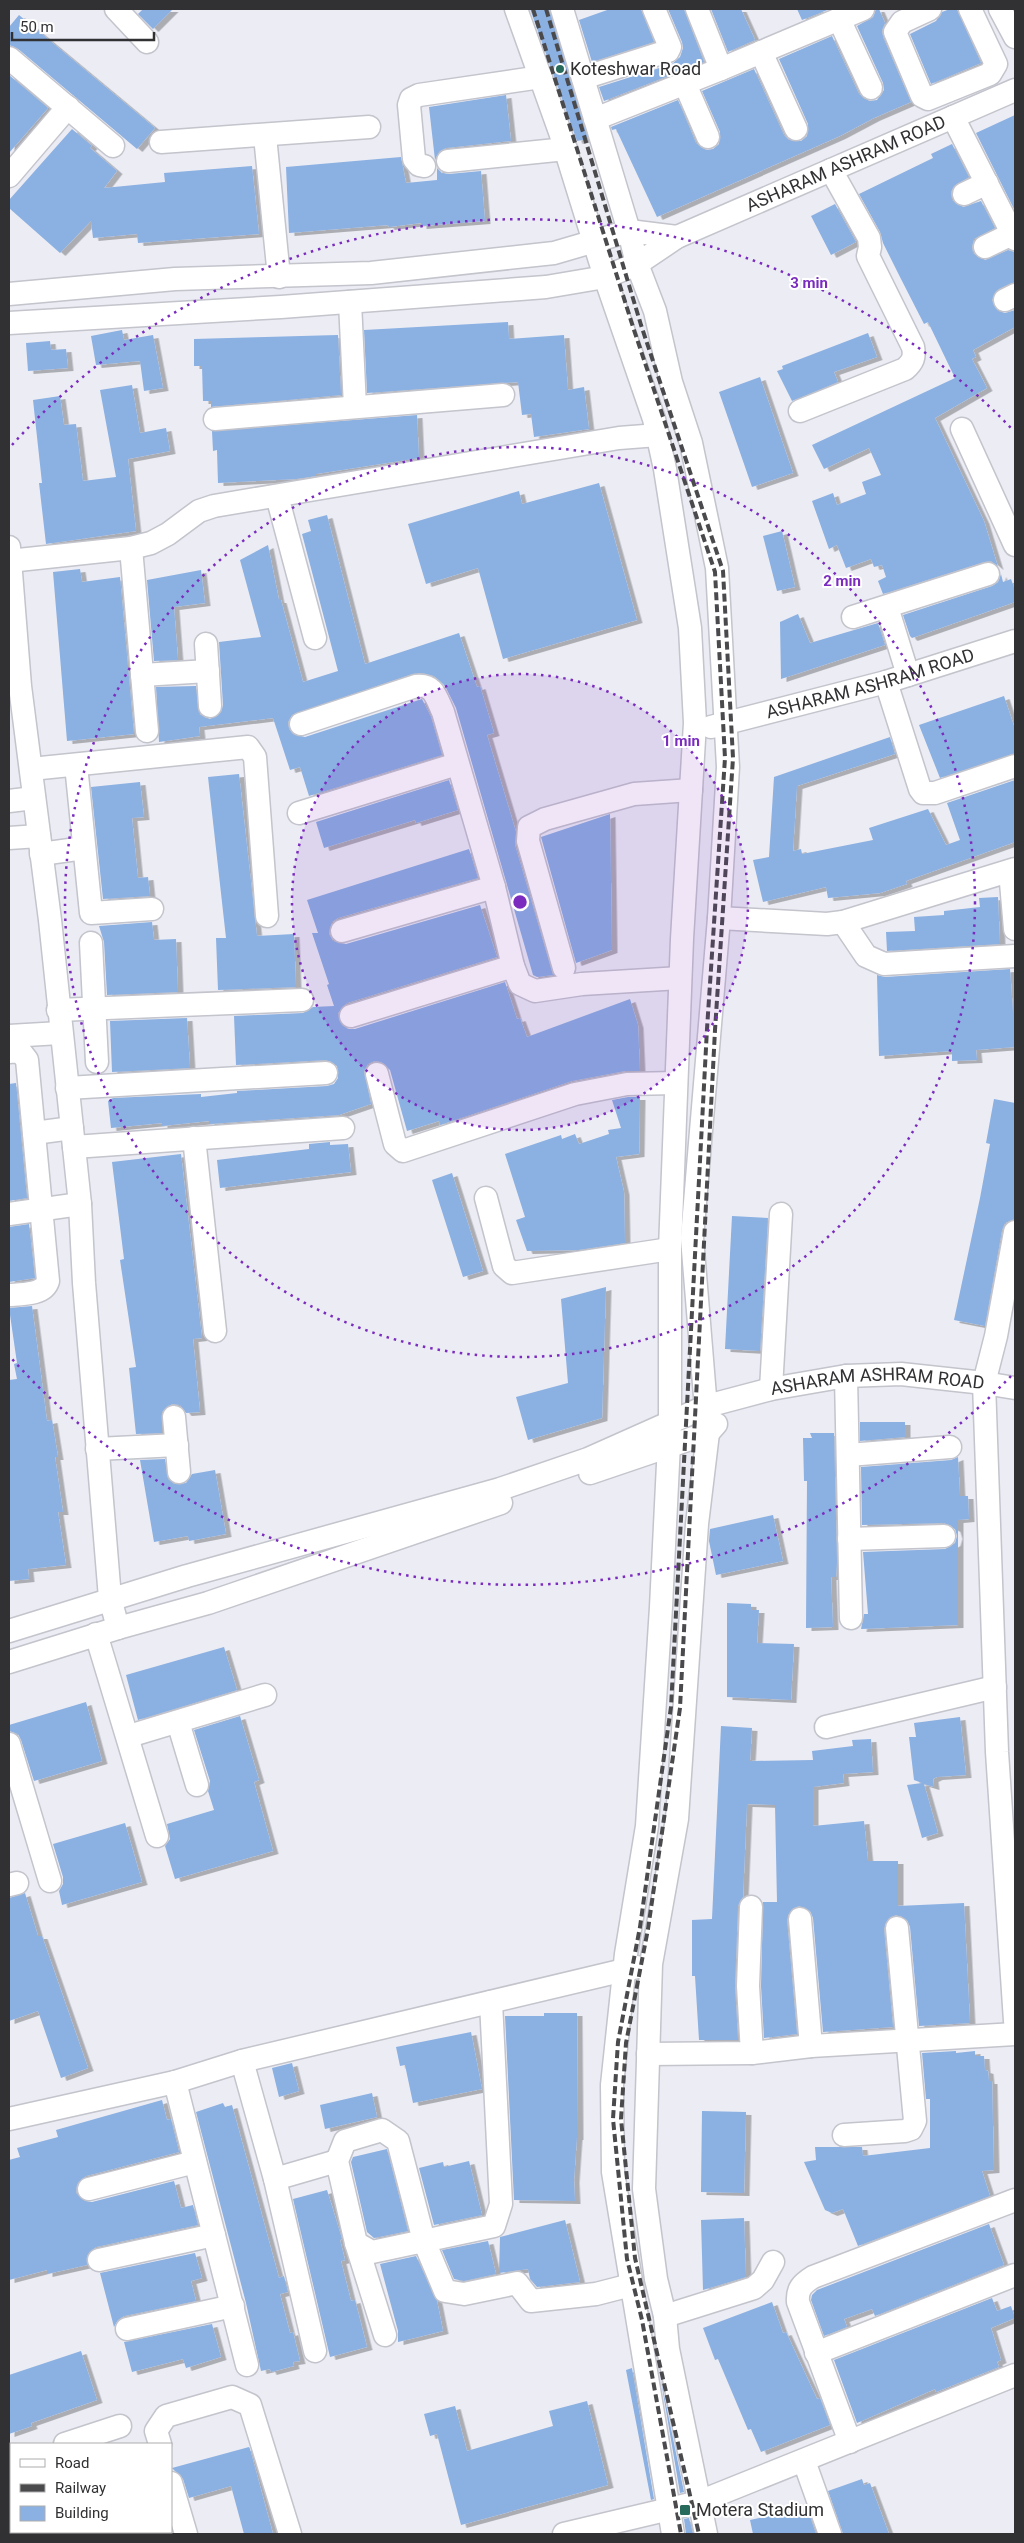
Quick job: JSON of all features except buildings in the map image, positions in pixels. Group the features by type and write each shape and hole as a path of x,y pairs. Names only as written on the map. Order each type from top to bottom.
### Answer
{"street":[{"path":"116,9 147,42"},
{"path":"516,9 566,149 605,278 654,419 665,469 690,628 694,731 680,978 670,1249 669,1446 647,1826 624,1970 612,2085 610,2139 612,2172 674,2534"},
{"path":"562,9 629,231 637,264 655,311 671,382 691,443 717,568 726,725 728,767 719,918 692,1238 708,1433 697,1524 677,1819 651,1964 644,2189 668,2349 706,2534"},
{"path":"583,78 668,51 670,47 654,9"},
{"path":"697,9 721,69"},
{"path":"930,9 902,22 895,32 922,96 928,100 990,74 995,68 996,64 970,9"},
{"path":"1000,9 1015,37"},
{"path":"595,119 721,69 848,13 871,88"},
{"path":"761,52 796,130"},
{"path":"9,58 113,146"},
{"path":"424,166 419,165 414,159 409,105 412,99 419,95 541,77"},
{"path":"685,84 708,137"},
{"name":"ASHARAM ASHRAM ROAD","path":"9,323 497,292 605,278 637,264 677,237 1015,90"},
{"path":"9,176 68,107"},
{"path":"953,117 1014,236 985,247"},
{"path":"161,142 369,127"},
{"path":"265,136 278,277"},
{"path":"448,161 566,149"},
{"path":"800,411 905,368 912,363 915,355 913,346 868,256 869,238 832,170"},
{"path":"964,194 987,183"},
{"path":"9,294 175,279 362,274 460,265 554,253 629,231 677,237"},
{"path":"350,302 355,407"},
{"path":"215,419 503,395"},
{"path":"962,429 1015,545"},
{"path":"118,1628 110,1598 97,1448 80,1204 73,1138 31,769 15,687 9,556 131,548 151,543 168,534 199,511 214,506 619,438 658,435"},
{"path":"665,469 695,463"},
{"path":"277,496 315,638"},
{"path":"131,548 147,731"},
{"path":"853,617 988,574"},
{"path":"887,607 908,675"},
{"name":"ASHARAM ASHRAM ROAD","path":"694,731 726,725 886,682 1015,641"},
{"path":"206,644 210,706"},
{"path":"142,675 208,671"},
{"path":"886,682 920,789 923,793 935,793 1015,766"},
{"path":"300,724 416,686 425,685 432,689 443,712 494,887 513,966 520,984 529,990 535,991 582,984 680,978"},
{"path":"31,769 248,747 255,757 267,916"},
{"path":"76,764 91,913 152,908"},
{"path":"299,813 458,764"},
{"path":"564,968 528,840 529,827 545,819 634,794 691,790"},
{"path":"9,801 34,798"},
{"path":"9,838 40,845 84,848"},
{"path":"719,918 827,924 842,922 1013,870 1015,929"},
{"path":"342,931 494,887"},
{"path":"842,922 866,956 884,964 1015,956"},
{"path":"91,943 97,1062"},
{"path":"351,1016 513,966"},
{"path":"58,1010 302,1000"},
{"path":"9,1036 60,1032"},
{"path":"9,1052 20,1051 27,1060 47,1285 40,1291 9,1295"},
{"path":"67,1088 326,1073"},
{"path":"377,1074 395,1144 403,1150 575,1094 627,1084 676,1083"},
{"path":"34,1133 73,1138 194,1138 343,1128"},
{"path":"194,1138 215,1331"},
{"path":"486,1198 504,1266 512,1274 670,1249"},
{"path":"9,1214 80,1204"},
{"path":"771,1389 781,1214"},
{"path":"1015,1232 996,1336 984,1383 995,1687 1015,2021"},
{"name":"ASHARAM ASHRAM ROAD","path":"9,1631 110,1598 500,1489 588,1460 707,1406 771,1389 846,1376 901,1374 1015,1388"},
{"path":"846,1376 851,1618"},
{"path":"9,1662 96,1634 208,1603 708,1433 740,1398"},
{"path":"174,1417 179,1472"},
{"path":"97,1448 176,1445"},
{"path":"848,1455 950,1447"},
{"path":"849,1539 944,1536"},
{"path":"96,1634 157,1836"},
{"path":"826,1727 995,1687"},
{"path":"128,1736 265,1695"},
{"path":"178,1722 197,1785"},
{"path":"9,1744 50,1881"},
{"path":"751,1907 748,1986 752,2052"},
{"path":"800,1918 811,2046"},
{"path":"844,2135 905,2131 914,2124 897,1928"},
{"path":"9,2119 175,2082 242,2061 651,1964"},
{"path":"356,2243 372,2252 494,2226 501,2204 491,2002"},
{"path":"648,2054 752,2052 811,2046 1015,2034"},
{"path":"242,2061 274,2180 315,2351"},
{"path":"175,2082 247,2365"},
{"path":"385,2335 356,2243 337,2161 345,2141 382,2130 398,2141 424,2241 445,2291 464,2294 517,2283 530,2301 596,2294 631,2285"},
{"path":"274,2180 337,2161"},
{"path":"89,2189 194,2162"},
{"path":"850,2442 798,2302 797,2294 801,2285 813,2278 1015,2200"},
{"path":"99,2260 214,2235"},
{"path":"664,2316 754,2288 763,2280 773,2262"},
{"path":"816,2353 1015,2275"},
{"path":"127,2329 233,2306"},
{"path":"564,2534 699,2502 804,2462 1015,2376"},
{"path":"160,2443 156,2431 166,2416 232,2397 250,2405 290,2534"},
{"path":"68,2443 120,2426"},
{"path":"804,2462 830,2534"},
{"path":"172,2486 186,2534"}],"railway":[{"path":"533,9 633,327 715,572 725,758 707,1029 671,1707 640,1927 618,2042 613,2119 627,2259 642,2320 681,2534"},
{"path":"546,9 641,325 723,571 733,758 715,1030 680,1708 648,1929 626,2043 621,2119 635,2258 699,2534"}],"place":[{"name":"Koteshwar Road","path":"560,69"},
{"name":"Motera Stadium","path":"685,2510"}]}
